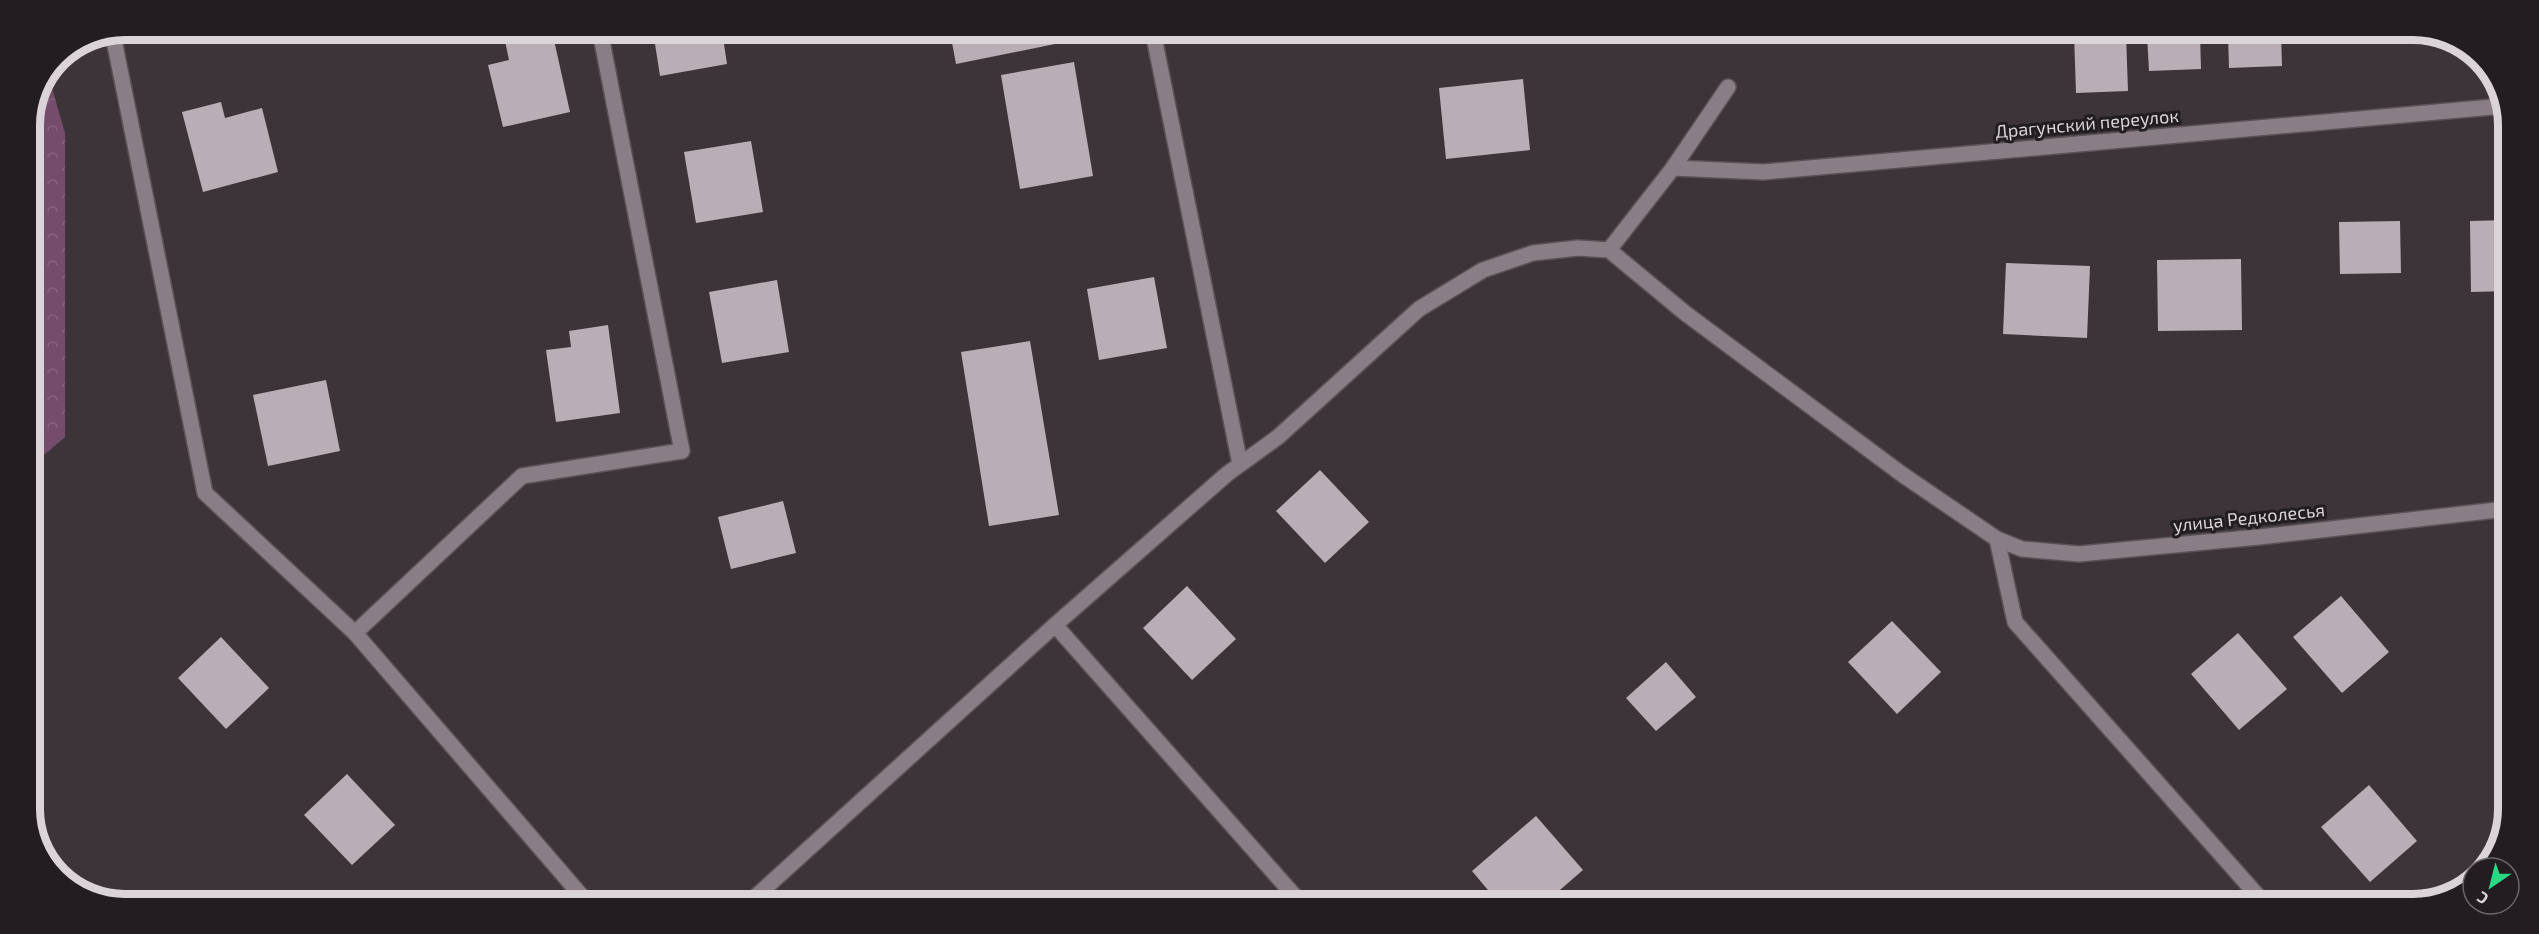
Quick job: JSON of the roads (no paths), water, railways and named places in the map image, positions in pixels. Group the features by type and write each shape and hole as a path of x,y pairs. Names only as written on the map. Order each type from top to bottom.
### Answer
{"street":[{"path":"355,633 522,476 682,451 602,41"},
{"path":"1156,41 1240,464"},
{"path":"114,42 205,493 355,633 580,894"},
{"path":"759,894 1055,625 1240,464 1278,437 1419,309 1483,270 1533,253 1578,248 1609,250 1673,168 1728,87"},
{"name":"Драгунский переулок","path":"1673,168 1764,172 2496,107"},
{"name":"улица Редколесья","path":"1609,250 1685,313 1903,475 1997,539 2022,549 2079,554 2259,537 2498,510"},
{"path":"1997,539 2015,622 2256,894"},
{"path":"1055,625 1293,894"}]}
